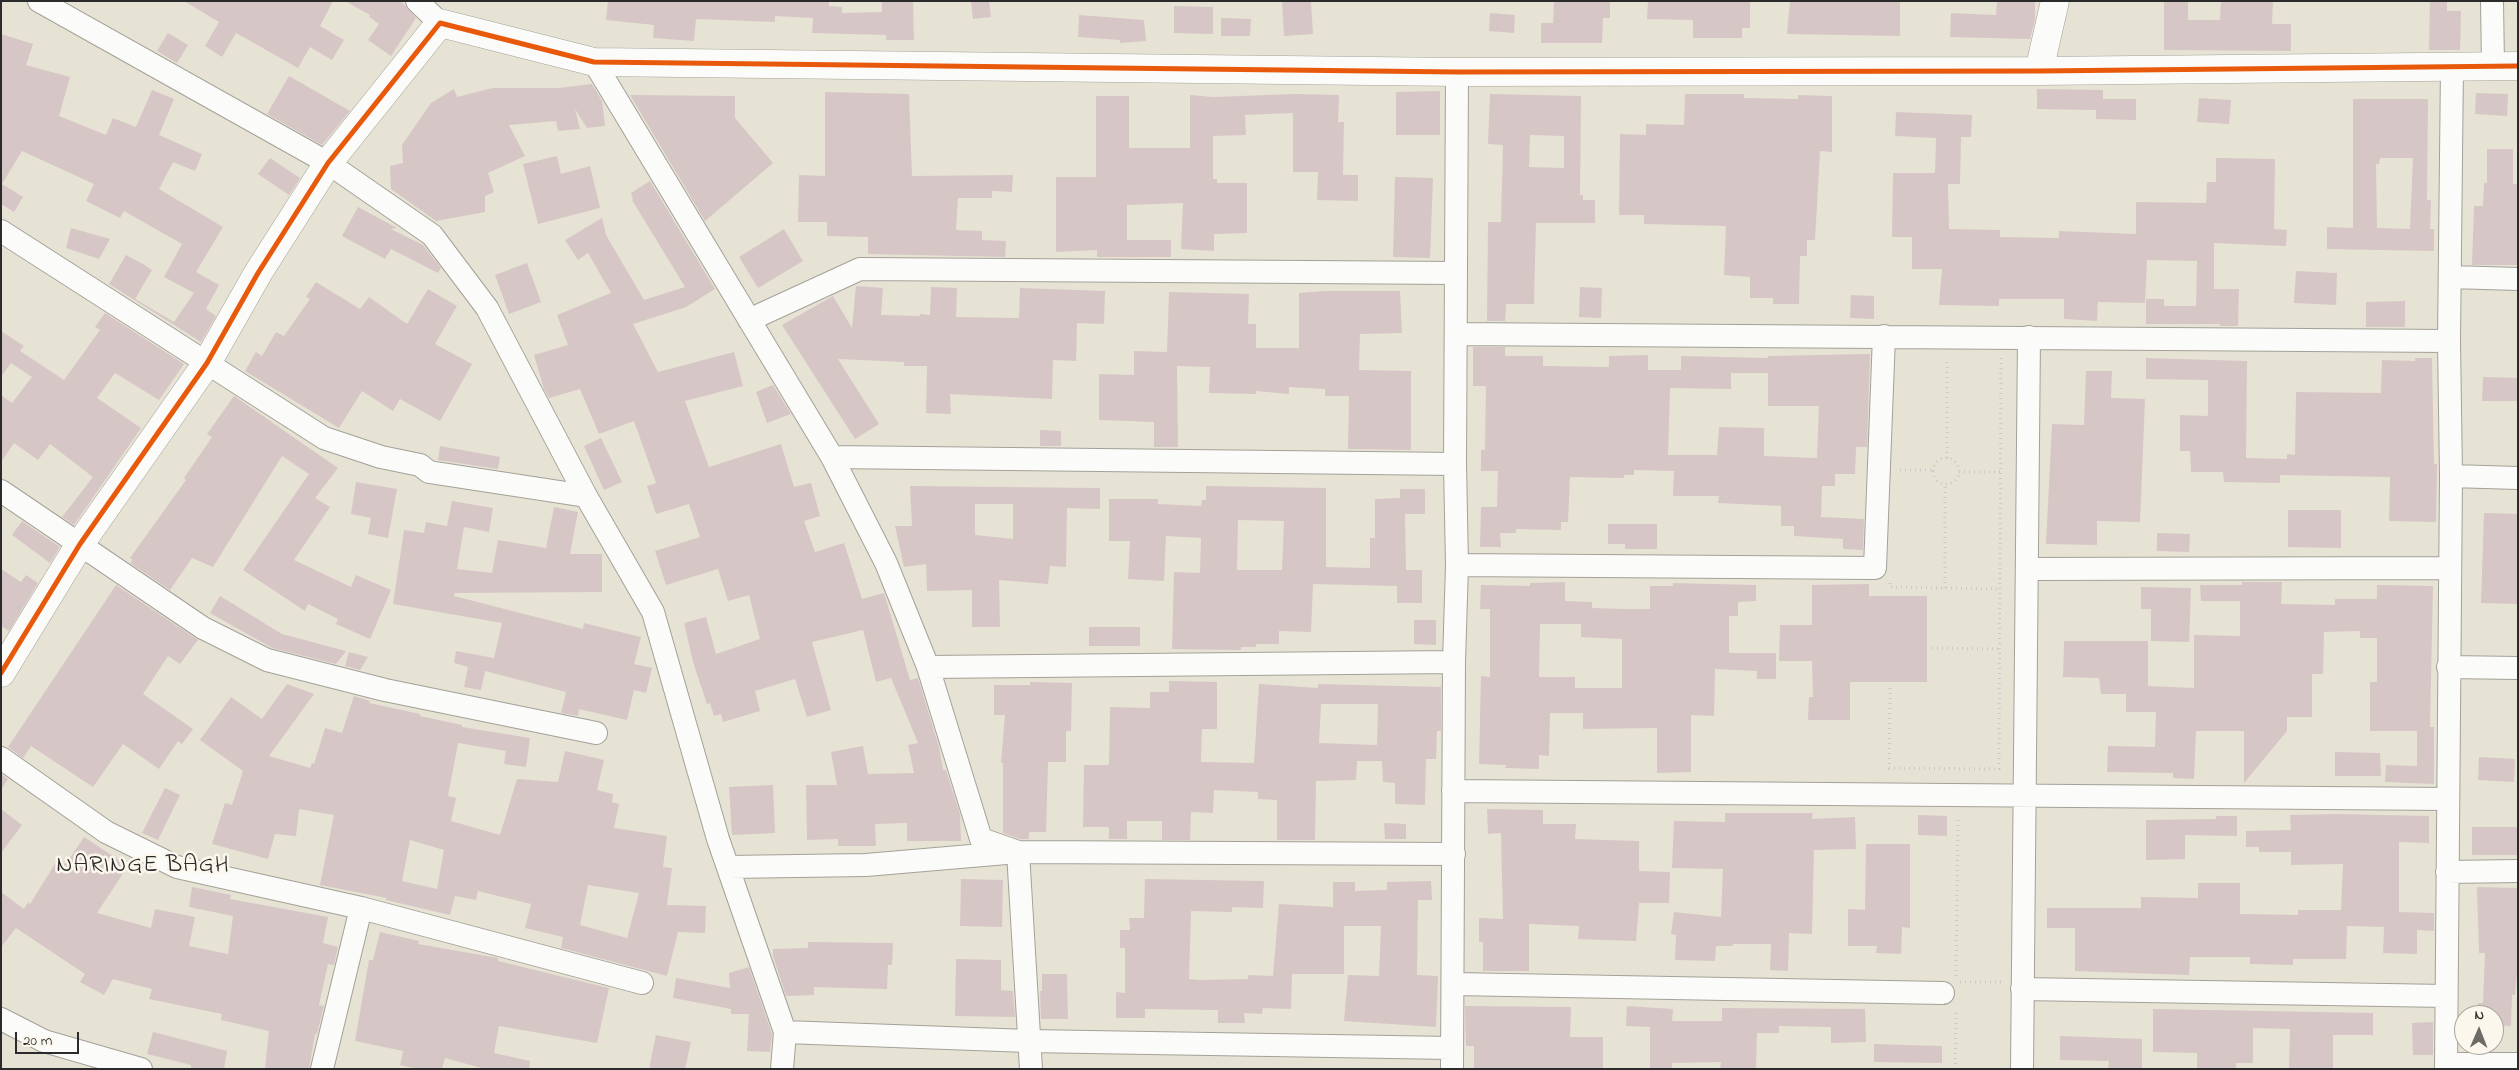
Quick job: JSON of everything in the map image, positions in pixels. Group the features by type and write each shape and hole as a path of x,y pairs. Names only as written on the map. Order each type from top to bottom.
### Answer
{"street":[{"path":"39,1 328,163 432,234 487,308 586,496 653,612 728,867 785,1032 782,1069"},
{"path":"417,1 440,23 594,62 1457,72 2039,71 2452,65 2505,66 2492,1"},
{"path":"2039,71 2055,1"},
{"path":"1,672 80,544 206,363 258,273 328,163 440,23"},
{"path":"594,62 832,457 886,564 928,667 982,839 1018,852"},
{"path":"2452,65 2448,341 2450,568 2446,1067 2518,1064"},
{"path":"785,1032 1452,1058 1454,984 1454,662 1457,565 1455,464 1457,72"},
{"path":"1,231 324,438 381,457 420,465 429,472 586,496"},
{"path":"749,320 860,269 1456,273"},
{"path":"2450,277 2518,279"},
{"path":"1456,334 2448,341"},
{"path":"1457,565 1875,568 1884,336"},
{"path":"2022,1069 2013,986 2025,795 2029,337"},
{"path":"832,457 1455,464"},
{"path":"2450,476 2518,478"},
{"path":"1,491 203,628 267,660 385,690 596,733"},
{"path":"2028,569 2450,568"},
{"path":"928,667 1454,662"},
{"path":"2448,667 2518,668"},
{"path":"1,758 106,832 177,867 361,908 642,984"},
{"path":"1454,791 2448,799"},
{"path":"728,867 866,865 1018,852 1454,854"},
{"path":"1018,852 1031,1069"},
{"path":"2447,872 2518,871"},
{"path":"322,1069 361,908"},
{"path":"1454,984 1949,997"},
{"path":"2013,986 2446,996"},
{"path":"1,1018 44,1042 141,1069"}],"path":[{"path":"1947,355 1947,458"},
{"path":"1890,688 1889,768 1999,769 2001,355 1992,355"},
{"path":"1947,458 1956,462 1959,472 1955,480 1946,484 1937,479 1934,470 1938,461 1947,458"},
{"path":"1892,470 1934,470"},
{"path":"1959,472 2000,472"},
{"path":"1945,588 1946,484"},
{"path":"1890,587 2000,589"},
{"path":"1932,648 2027,650"},
{"path":"1958,812 1956,982 2013,986"},
{"path":"1949,997 1955,1069"}],"building":[{"path":"184,1 333,1 320,26 344,40 332,60 310,47 298,68 236,33 222,57 205,46 219,22"},
{"path":"345,1 401,1 416,18 391,56 368,40 379,24 369,17 370,15"},
{"path":"608,1 829,1 829,6 842,7 842,13 882,12 882,1 913,1 914,40 886,40 886,35 812,33 813,18 775,16 775,22 696,19 694,41 653,38 654,25 606,20"},
{"path":"971,1 989,1 991,17 973,19"},
{"path":"1282,1 1311,1 1313,34 1284,36"},
{"path":"1554,1 1610,1 1610,18 1603,18 1602,43 1541,43 1541,23 1553,23"},
{"path":"1648,1 1750,1 1750,28 1742,28 1742,38 1693,38 1693,20 1647,19"},
{"path":"1790,1 1900,1 1900,36 1787,34"},
{"path":"1997,1 2035,1 2035,20 2030,39 1950,37 1951,13 1996,15"},
{"path":"2164,1 2188,1 2188,20 2220,20 2221,1 2273,1 2272,24 2291,24 2291,51 2164,50"},
{"path":"2430,1 2447,1 2447,11 2461,11 2460,50 2429,50"},
{"path":"1174,6 1213,7 1213,34 1174,33"},
{"path":"1490,13 1515,15 1514,33 1489,31"},
{"path":"1079,15 1144,20 1146,41 1120,43 1120,40 1078,37"},
{"path":"1221,18 1251,19 1250,36 1221,36"},
{"path":"168,33 188,45 177,63 157,51"},
{"path":"1,34 33,44 26,65 70,77 59,116 106,135 113,118 136,127 152,90 174,99 159,135 202,154 195,171 173,162 159,189 223,227 196,272 219,285 206,309 216,316 201,342 109,284 126,255 143,264 152,270 135,299 174,322 194,293 164,277 182,244 124,211 120,218 86,201 94,184 22,151 2,184 23,197 14,212 1,204"},
{"path":"289,76 350,111 322,145 267,114"},
{"path":"592,84 602,101 605,126 587,128 575,109 580,129 558,131 556,121 509,125 525,156 488,173 494,192 485,196 485,212 436,221 391,189 390,166 403,163 402,145 431,103 454,89 457,97 493,88 559,88"},
{"path":"2037,89 2103,90 2103,99 2136,99 2136,120 2096,119 2096,110 2037,109"},
{"path":"1440,91 1440,135 1396,135 1396,92"},
{"path":"825,92 909,94 912,176 1013,175 1012,192 992,191 992,198 958,198 956,230 982,231 982,240 1006,241 1005,257 868,254 868,237 827,236 827,222 798,222 799,175 825,176"},
{"path":"2476,93 2508,94 2507,116 2475,114"},
{"path":"1295,94 1339,95 1338,122 1344,122 1343,175 1358,175 1358,201 1317,200 1318,172 1293,172 1293,113 1245,115 1246,135 1213,136 1213,179 1217,179 1217,183 1247,183 1247,233 1214,234 1214,251 1181,249 1183,203 1127,205 1127,240 1171,240 1171,257 1097,257 1097,250 1056,252 1056,177 1096,177 1096,96 1129,96 1129,148 1190,148 1190,95 1213,97"},
{"path":"1490,94 1581,96 1580,195 1583,195 1583,200 1595,200 1595,223 1536,223 1534,304 1506,304 1505,321 1487,321 1488,222 1501,222 1503,145 1488,144","holes":["1530,135 1564,136 1564,168 1529,167"]},
{"path":"1685,94 1744,94 1744,98 1798,99 1798,95 1832,96 1832,152 1820,151 1815,240 1807,240 1807,256 1800,256 1799,304 1773,304 1773,298 1750,298 1750,277 1724,275 1726,226 1644,224 1644,215 1619,215 1620,134 1646,135 1646,124 1684,125"},
{"path":"630,95 735,96 735,118 773,163 705,221"},
{"path":"2199,98 2231,100 2229,124 2197,122"},
{"path":"2353,99 2428,99 2427,200 2431,200 2430,229 2434,229 2434,251 2327,249 2327,227 2353,228","holes":["2380,158 2413,158 2410,229 2377,228 2376,164 2379,164"]},
{"path":"1896,112 1972,115 1971,137 1961,137 1960,184 1948,184 1949,229 2000,230 2000,237 2059,238 2059,231 2136,234 2136,202 2206,203 2207,182 2216,182 2216,158 2275,159 2274,229 2287,230 2286,246 2214,243 2214,289 2239,289 2238,326 2220,326 2220,324 2146,324 2146,299 2164,299 2164,306 2196,306 2197,261 2147,260 2145,303 2098,302 2097,321 2064,319 2064,299 1999,299 1999,306 1939,305 1942,269 1912,269 1912,237 1892,237 1893,173 1935,173 1936,138 1895,136"},
{"path":"2487,149 2513,149 2513,184 2518,184 2518,265 2472,265 2474,206 2483,206 2484,183 2487,183"},
{"path":"557,156 561,174 590,166 600,208 538,224 523,164"},
{"path":"270,158 300,178 289,195 258,174"},
{"path":"1395,177 1433,178 1430,258 1393,257"},
{"path":"650,181 715,289 686,307 633,324 658,372 734,352 743,386 685,401 709,467 781,444 794,487 811,483 820,516 804,521 815,552 844,543 862,599 884,593 910,680 918,678 939,747 943,770 946,770 960,814 961,841 907,841 907,823 875,824 876,846 838,846 838,839 807,840 806,785 837,785 831,752 863,746 868,774 914,773 908,745 918,743 891,678 876,682 863,630 812,642 831,710 807,717 795,679 755,691 760,711 723,722 721,714 714,716 710,703 707,704 693,662 684,623 706,617 716,654 760,639 749,595 728,601 718,569 666,585 655,551 700,537 689,504 656,514 647,486 656,483 634,421 599,434 580,389 549,398 544,389 534,355 568,345 557,315 611,293 588,253 578,260 565,240 602,218 606,235 644,300 685,287 632,200 631,193"},
{"path":"358,207 397,228 391,229 423,245 441,268 438,273 391,249 385,259 342,236"},
{"path":"71,228 110,239 99,259 66,248"},
{"path":"784,229 803,261 758,288 739,257"},
{"path":"527,263 541,302 509,314 495,275"},
{"path":"2296,271 2337,273 2336,305 2294,303"},
{"path":"316,282 360,309 369,297 407,324 428,289 457,306 435,344 472,364 440,421 400,399 393,411 362,391 339,428 245,371 256,352 262,356 276,332 284,336 310,299 306,297"},
{"path":"856,286 883,288 881,315 920,316 920,314 930,315 931,287 957,288 956,317 1019,318 1020,288 1105,291 1104,324 1077,323 1076,361 1053,360 1052,399 950,394 951,414 926,413 927,366 904,366 904,362 838,359 879,424 855,439 782,325 833,296 852,328"},
{"path":"1580,287 1602,288 1601,318 1579,317"},
{"path":"1400,291 1402,333 1360,334 1359,370 1411,371 1411,450 1348,449 1349,396 1325,396 1325,389 1289,387 1289,394 1256,391 1256,394 1209,393 1210,367 1177,366 1178,447 1154,447 1154,422 1099,420 1099,374 1134,375 1134,351 1167,352 1169,292 1249,294 1248,324 1256,324 1256,348 1299,348 1299,293"},
{"path":"1851,295 1874,296 1874,319 1850,318"},
{"path":"2405,301 2405,327 2366,327 2366,302"},
{"path":"105,313 184,364 159,400 115,373 97,398 141,428 74,525 62,517 93,477 50,444 38,460 14,443 1,462 1,395 12,403 32,377 11,363 1,377 1,331 24,346 20,351 64,380 100,330 95,327"},
{"path":"1473,347 1505,347 1505,356 1543,356 1543,366 1609,367 1609,356 1648,355 1648,370 1681,370 1681,356 1768,358 1768,356 1870,354 1867,447 1856,447 1855,474 1835,474 1835,486 1822,486 1821,517 1864,519 1863,550 1843,549 1843,539 1794,536 1794,526 1781,526 1781,506 1718,503 1719,496 1673,496 1674,471 1634,470 1634,475 1624,475 1624,478 1570,477 1568,522 1561,522 1561,530 1516,529 1516,533 1500,533 1501,547 1480,547 1481,507 1497,507 1498,471 1481,471 1481,450 1485,450 1486,386 1473,386","holes":["1731,373 1768,373 1768,406 1819,406 1817,458 1764,456 1764,428 1719,427 1717,455 1668,455 1670,388 1731,389"]},
{"path":"2146,358 2247,361 2246,458 2287,459 2287,454 2295,455 2296,392 2381,393 2382,360 2415,361 2415,358 2432,358 2434,464 2437,464 2436,522 2389,521 2390,477 2280,475 2280,483 2224,482 2223,472 2191,472 2190,451 2180,451 2180,415 2208,416 2208,380 2146,379"},
{"path":"2086,371 2112,371 2111,398 2145,399 2140,522 2097,521 2097,545 2046,544 2052,424 2084,425"},
{"path":"2483,377 2518,378 2518,401 2482,401"},
{"path":"773,385 791,414 767,423 756,392"},
{"path":"234,396 338,468 315,498 330,507 294,560 351,587 356,575 391,590 370,639 336,624 338,619 308,604 305,611 243,570 309,474 282,456 213,567 192,558 170,590 130,563 133,560 130,558 186,480 184,478 212,437 207,434"},
{"path":"1040,430 1061,431 1061,446 1040,446"},
{"path":"601,438 622,482 604,490 584,446"},
{"path":"440,446 500,457 498,469 438,460"},
{"path":"356,482 397,489 388,538 368,534 371,518 351,514"},
{"path":"910,486 1100,488 1100,509 1067,508 1066,567 1050,566 1048,584 999,580 1000,627 972,627 972,590 927,591 926,564 904,567 895,526 912,526","holes":["975,504 1013,504 1013,539 975,535"]},
{"path":"1206,486 1326,488 1326,567 1370,568 1370,538 1375,538 1375,499 1400,498 1400,489 1425,489 1425,514 1405,514 1406,570 1422,570 1422,603 1397,603 1397,586 1313,584 1311,632 1279,631 1279,644 1256,644 1256,647 1241,647 1241,650 1172,649 1174,572 1200,573 1201,538 1166,536 1164,581 1128,579 1130,541 1109,541 1109,499 1158,499 1158,504 1201,506 1202,500 1206,500","holes":["1238,520 1284,521 1282,570 1237,570"]},
{"path":"452,501 493,508 489,532 464,527 457,569 492,573 498,540 546,548 554,507 578,512 570,554 602,554 602,592 455,593 454,596 583,629 584,623 641,637 634,664 652,668 646,693 634,690 627,720 579,709 578,716 561,713 566,692 485,671 481,690 464,687 468,667 454,663 456,651 494,658 502,623 393,604 404,530 424,533 426,522 447,526"},
{"path":"2288,510 2341,510 2341,548 2288,547"},
{"path":"2484,513 2518,514 2518,604 2481,603"},
{"path":"22,521 60,547 50,563 12,535"},
{"path":"1608,524 1657,524 1657,549 1625,549 1625,544 1608,544"},
{"path":"2157,533 2190,534 2189,552 2157,551"},
{"path":"1,569 21,582 26,575 38,583 9,631 1,626"},
{"path":"1565,582 1565,601 1592,602 1592,608 1627,609 1650,609 1650,586 1673,586 1673,583 1756,585 1756,601 1738,602 1738,616 1729,616 1729,653 1776,653 1776,679 1757,679 1757,671 1715,669 1714,716 1691,715 1691,772 1657,773 1657,728 1583,729 1583,713 1550,713 1549,756 1539,755 1539,769 1505,768 1506,765 1479,764 1481,676 1490,677 1490,609 1480,609 1481,585 1530,586 1530,583","holes":["1540,624 1581,624 1581,637 1622,639 1622,688 1575,688 1575,677 1539,677"]},
{"path":"2242,582 2282,582 2281,604 2335,605 2335,599 2377,599 2377,585 2433,586 2430,727 2434,727 2434,784 2385,782 2386,765 2417,766 2417,731 2370,731 2370,682 2377,682 2377,638 2360,638 2360,631 2324,632 2323,674 2312,674 2312,717 2287,717 2287,731 2244,783 2244,731 2196,731 2194,779 2173,778 2173,773 2107,772 2108,746 2155,747 2156,712 2126,712 2126,694 2101,694 2099,678 2063,677 2064,641 2148,641 2148,686 2194,688 2194,635 2240,636 2240,601 2201,601 2200,585 2242,585"},
{"path":"1869,584 1869,596 1927,596 1927,682 1850,682 1850,720 1808,720 1809,697 1813,697 1812,661 1779,661 1780,625 1812,625 1812,585"},
{"path":"116,585 198,640 180,664 168,656 143,694 193,729 182,744 178,741 159,769 123,744 93,787 31,746 23,758 8,747"},
{"path":"2141,587 2191,588 2189,642 2151,641 2151,609 2141,609"},
{"path":"220,596 282,634 346,651 336,664 272,648 210,613"},
{"path":"1414,620 1436,620 1436,645 1414,644"},
{"path":"1089,627 1140,627 1140,646 1089,646"},
{"path":"349,652 368,657 360,670 345,666"},
{"path":"1169,681 1217,682 1217,729 1202,729 1201,762 1254,763 1259,684 1318,688 1318,684 1441,687 1441,731 1437,731 1436,759 1426,759 1425,805 1395,804 1395,783 1383,782 1382,761 1357,761 1356,780 1316,781 1315,840 1277,840 1277,800 1258,799 1258,792 1214,790 1213,813 1191,812 1190,840 1162,840 1162,821 1127,821 1127,839 1109,839 1109,827 1083,827 1084,765 1109,765 1110,707 1150,708 1150,692 1169,692","holes":["1321,704 1378,704 1377,745 1319,743"]},
{"path":"1030,682 1072,683 1071,731 1066,731 1066,762 1048,762 1046,832 1029,832 1029,839 1020,839 1003,833 1003,763 1001,763 1005,715 994,715 994,685 1030,685"},
{"path":"287,684 314,694 269,756 310,768 312,763 314,764 325,728 342,733 354,696 370,701 369,703 420,714 420,716 462,725 462,727 530,738 526,767 504,764 506,751 458,743 448,796 456,798 451,821 500,835 517,779 558,782 565,751 604,760 597,790 613,794 612,802 619,804 614,828 667,836 663,867 672,868 667,905 706,906 705,933 678,932 667,976 561,948 563,937 525,928 531,904 478,891 476,900 455,896 450,915 386,900 387,898 320,885 334,815 299,809 296,836 275,834 268,859 212,844 225,803 232,805 243,771 200,740 231,697 262,719","holes":["410,840 444,850 437,889 402,881","588,885 639,893 627,938 580,925"]},
{"path":"2335,752 2380,753 2381,776 2335,776"},
{"path":"2479,757 2515,759 2514,782 2478,780"},
{"path":"1,774 8,779 1,790"},
{"path":"773,785 775,833 732,835 729,787"},
{"path":"165,788 180,795 158,840 142,833"},
{"path":"1,809 22,825 1,853"},
{"path":"1487,809 1543,810 1543,824 1576,824 1575,839 1639,841 1639,871 1670,872 1669,903 1639,903 1636,941 1578,939 1579,926 1529,924 1529,971 1483,971 1483,942 1479,942 1479,918 1503,919 1501,833 1488,834"},
{"path":"1725,813 1813,813 1812,819 1855,817 1856,849 1814,850 1812,934 1789,933 1788,971 1770,970 1771,944 1716,946 1715,961 1675,960 1676,935 1671,934 1674,912 1721,917 1723,869 1672,868 1674,821 1725,822"},
{"path":"1918,815 1947,816 1947,836 1918,835"},
{"path":"2290,815 2429,816 2429,843 2399,842 2399,912 2434,913 2434,931 2417,930 2417,954 2383,953 2384,927 2347,926 2346,959 2293,959 2293,965 2250,964 2250,957 2190,957 2189,975 2075,971 2075,928 2047,928 2047,908 2141,908 2141,897 2198,898 2198,883 2240,883 2240,914 2298,915 2298,910 2341,910 2343,864 2291,865 2291,852 2259,852 2259,847 2246,847 2246,831 2291,830"},
{"path":"2216,816 2237,816 2237,836 2185,835 2185,859 2146,860 2146,820 2216,819"},
{"path":"1384,823 1406,824 1406,839 1385,839"},
{"path":"2472,827 2518,827 2518,855 2472,855"},
{"path":"84,837 128,866 97,913 151,928 155,909 195,917 189,946 228,954 233,916 189,907 192,887 231,895 230,899 328,917 323,943 338,947 334,965 328,964 319,1005 324,1006 317,1034 315,1034 309,1069 265,1069 269,1031 221,1020 222,1014 149,999 152,989 113,979 104,995 80,982 85,974 16,928 1,947 1,892 24,909 28,902 30,904 58,859 66,864"},
{"path":"1866,844 1910,844 1910,928 1902,927 1901,954 1876,953 1877,946 1848,946 1848,909 1865,910"},
{"path":"961,879 1003,880 1002,927 960,926"},
{"path":"1145,879 1264,881 1263,908 1232,907 1232,912 1191,911 1189,979 1200,980 1248,979 1248,975 1273,976 1279,904 1333,907 1333,882 1355,882 1355,891 1387,890 1387,882 1431,881 1432,900 1418,900 1417,975 1438,976 1436,1027 1344,1021 1348,975 1379,976 1381,926 1344,926 1344,974 1292,974 1291,1009 1263,1008 1262,1014 1244,1013 1245,1023 1218,1023 1218,1010 1145,1009 1145,1018 1116,1018 1116,992 1125,993 1125,948 1120,948 1120,930 1130,930 1129,918 1144,918"},
{"path":"2477,887 2518,888 2518,962 2515,995 2512,995 2511,1026 2504,1026 2504,1005 2478,1005 2478,1003 2483,1003 2485,953 2479,953"},
{"path":"380,932 419,941 418,944 498,958 498,961 609,988 597,1043 499,1026 494,1053 530,1061 529,1069 485,1069 445,1058 442,1069 418,1069 400,1065 403,1051 355,1041 369,960 373,960"},
{"path":"808,942 893,943 892,965 888,965 887,989 814,987 814,995 786,996 773,956 773,949 808,948"},
{"path":"956,959 1001,960 1001,990 1013,991 1015,1017 955,1016"},
{"path":"749,967 772,1034 770,1052 747,1051 749,1014 731,1014 731,1009 673,998 676,978 730,988 729,973"},
{"path":"1042,974 1067,974 1068,1019 1041,1019 1040,991 1042,991"},
{"path":"1465,1006 1571,1007 1570,1037 1603,1037 1603,1069 1474,1069 1474,1046 1466,1046"},
{"path":"1627,1006 1673,1009 1672,1021 1722,1021 1722,1008 1865,1009 1866,1042 1831,1043 1831,1027 1779,1026 1779,1033 1757,1033 1756,1069 1720,1069 1721,1062 1672,1063 1672,1069 1650,1069 1650,1027 1626,1026"},
{"path":"2153,1009 2373,1013 2373,1035 2333,1035 2333,1069 2289,1069 2290,1029 2253,1028 2253,1063 2236,1063 2236,1069 2197,1069 2197,1053 2153,1052"},
{"path":"2433,1022 2433,1055 2413,1055 2412,1023"},
{"path":"153,1032 227,1051 224,1069 191,1069 191,1065 147,1054"},
{"path":"656,1035 691,1042 685,1069 649,1069"},
{"path":"2060,1036 2142,1039 2142,1069 2108,1069 2109,1061 2060,1060"},
{"path":"1874,1044 1942,1046 1942,1063 1874,1062"}],"cycle path":[{"path":"1,673 80,544 207,363 258,273 328,163 440,23 594,62 1457,72 2039,71 2518,66"}],"district":[{"name":"NARINGE BAGH","path":"143,867"}]}
